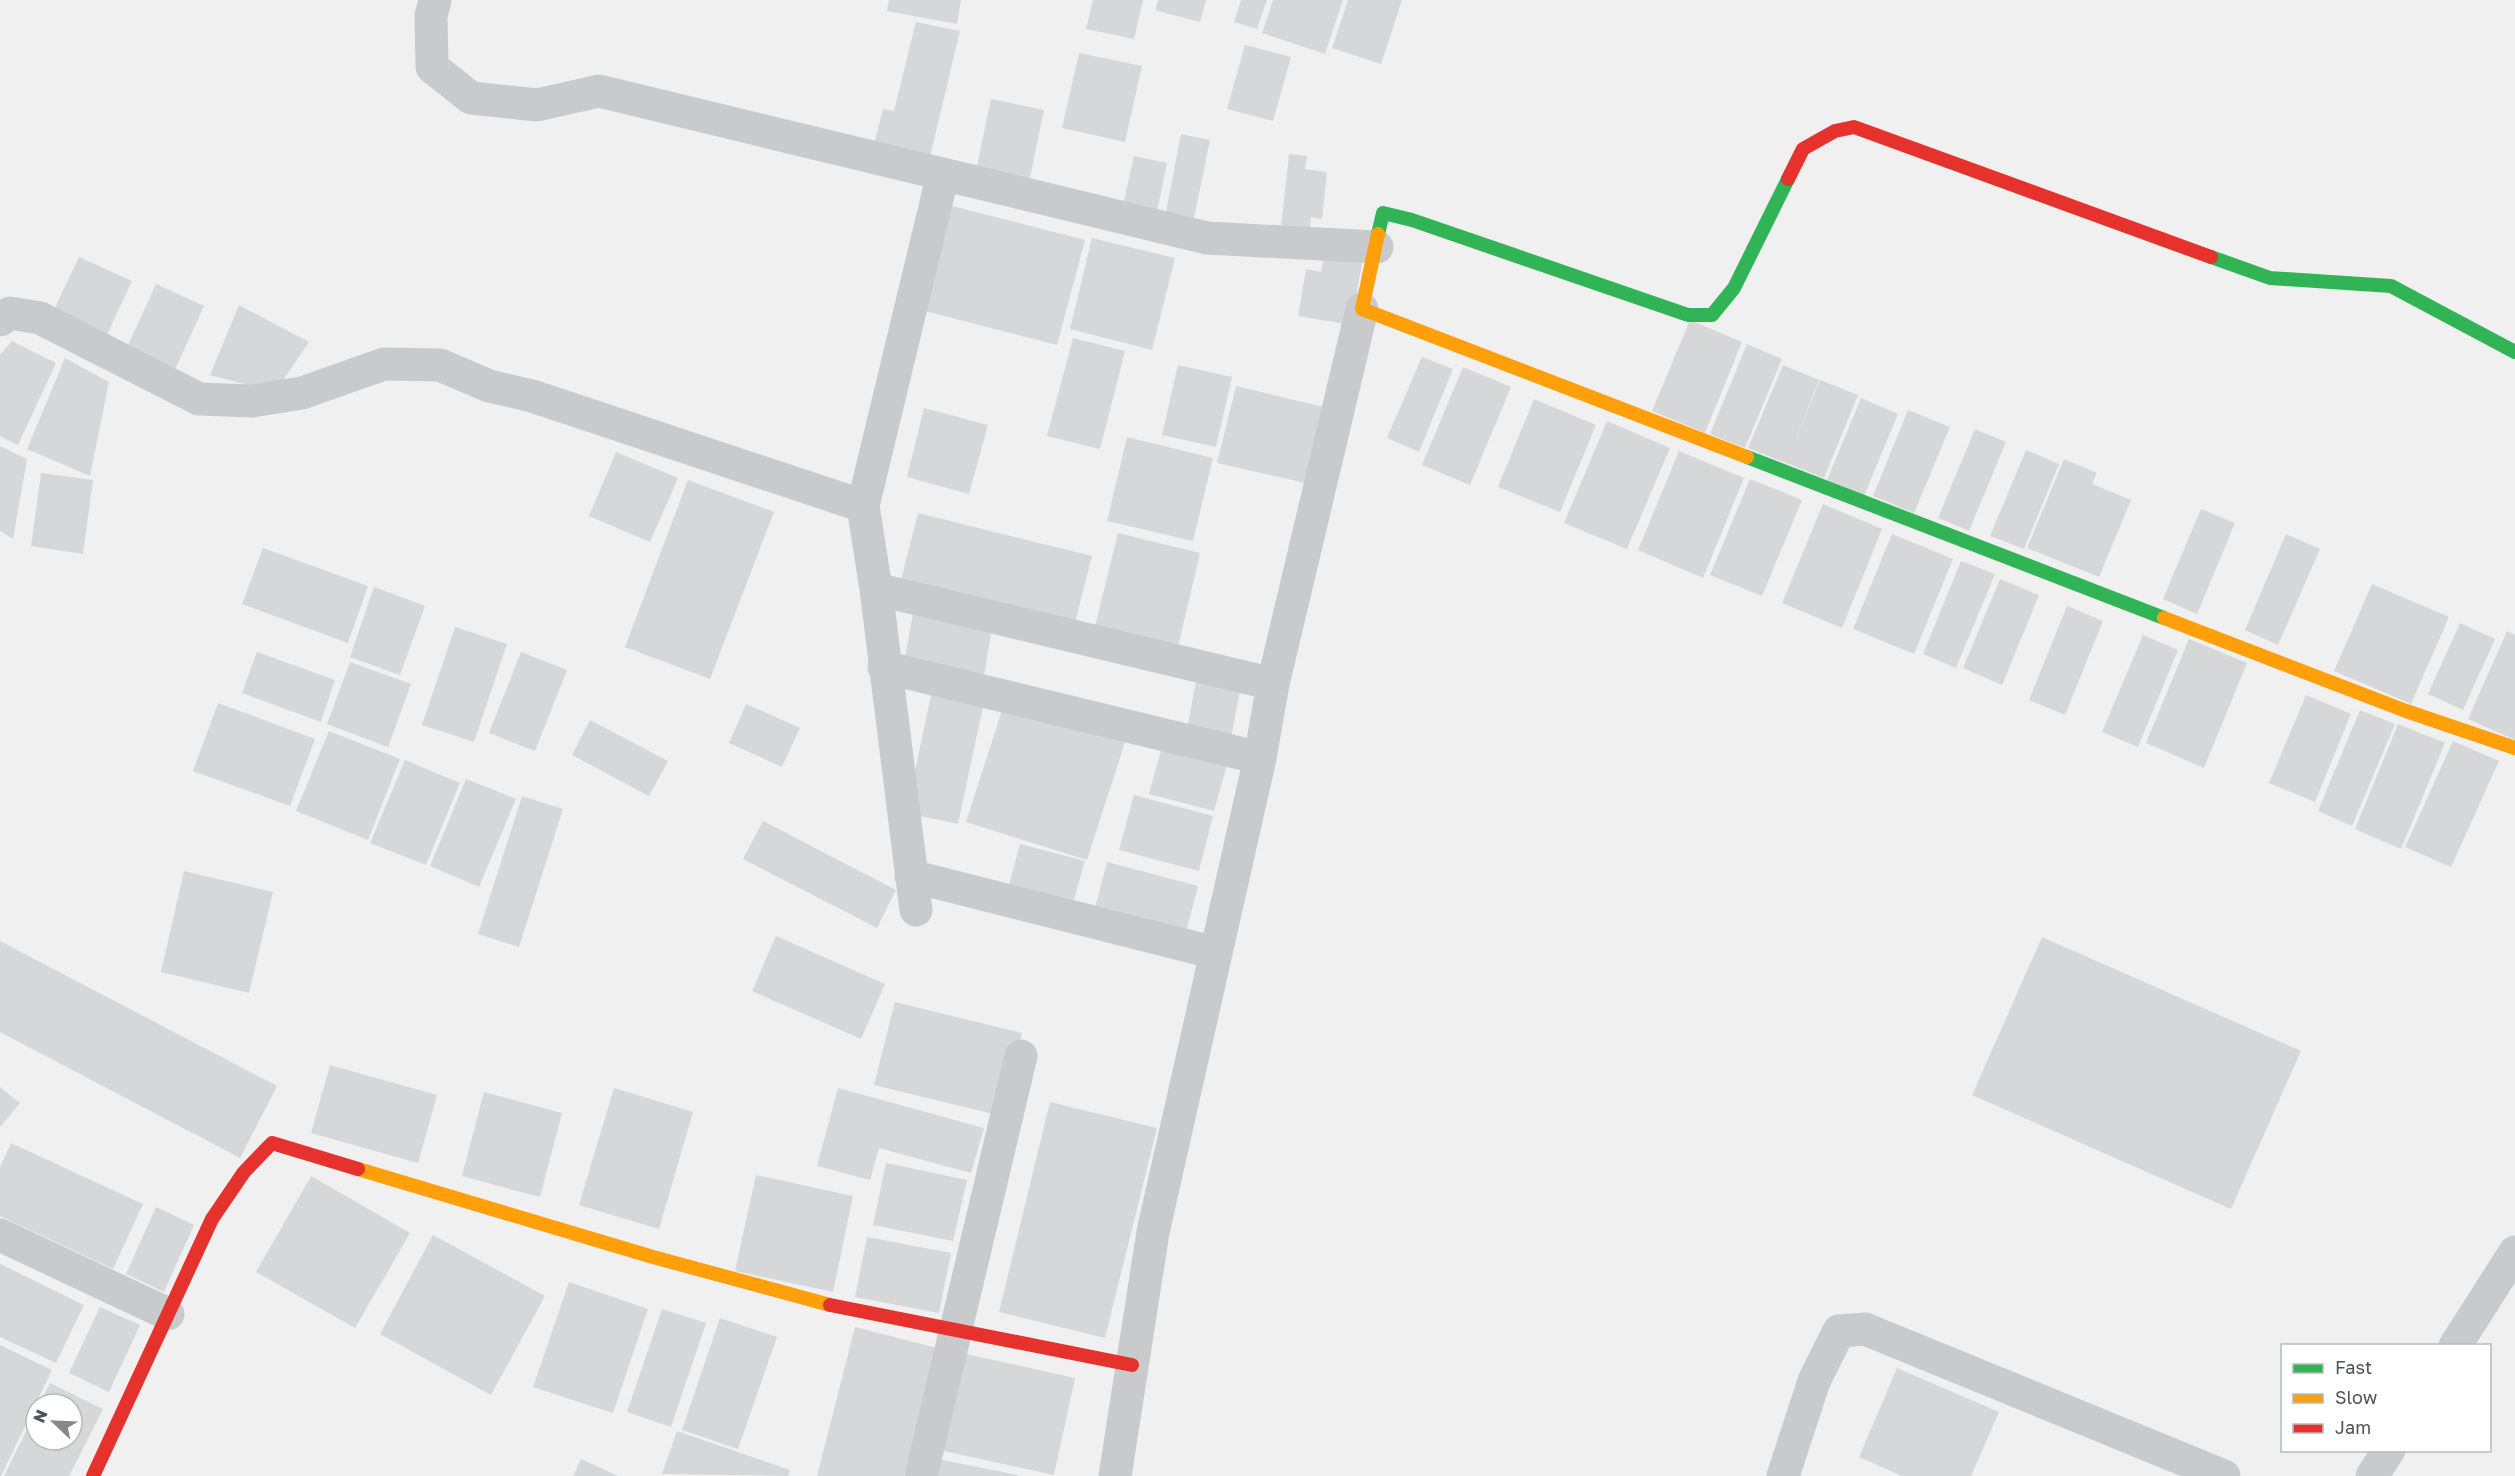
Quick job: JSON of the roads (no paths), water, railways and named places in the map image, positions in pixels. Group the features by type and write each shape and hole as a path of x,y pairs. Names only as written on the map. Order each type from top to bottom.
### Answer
{"street":[{"path":"435,0 431,16 432,67 471,98 537,105 599,91 1207,238 1377,247"},
{"path":"1115,1476 1153,1232 1260,758 1273,684 1377,247 1383,213 1412,220 1688,315 1712,315 1734,288 1803,149 1835,131 1854,127 2270,278 2391,286 2515,352"},
{"path":"915,910 876,589 863,506 943,174"},
{"path":"1362,309 2384,703 2515,748"},
{"path":"0,320 10,313 40,318 199,399 252,400 302,393 384,364 440,365 489,386 532,396 863,506"},
{"path":"876,589 1273,684"},
{"path":"884,667 1260,758"},
{"path":"911,876 1216,953"},
{"path":"921,1476 1021,1056"},
{"path":"93,1476 212,1220 244,1172 272,1143 653,1257 825,1304 1132,1365"},
{"path":"0,1235 168,1314"},
{"path":"2457,1344 2515,1252"},
{"path":"1783,1476 1814,1381 1839,1331 1865,1329 2224,1476"},
{"path":"2372,1476 2388,1452"}]}
